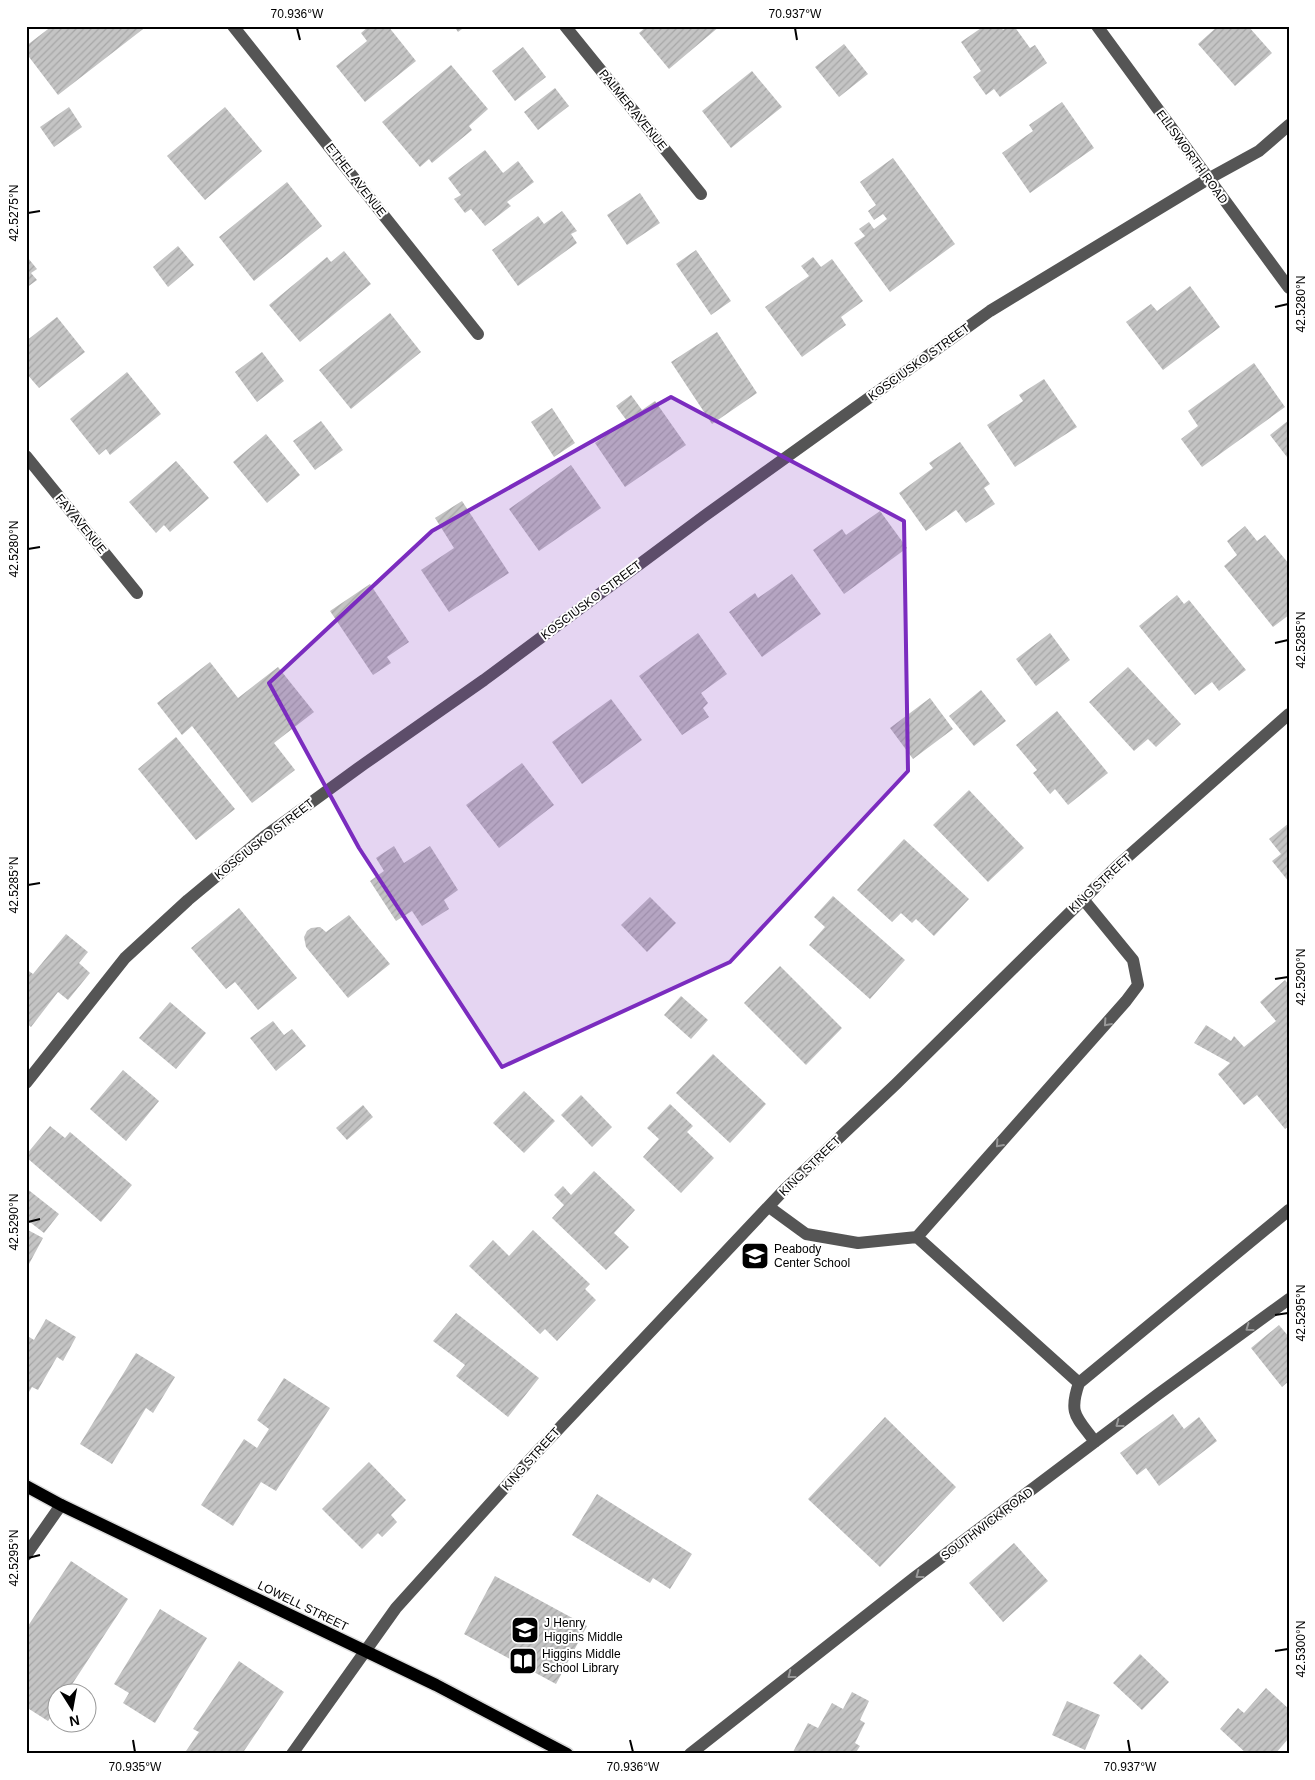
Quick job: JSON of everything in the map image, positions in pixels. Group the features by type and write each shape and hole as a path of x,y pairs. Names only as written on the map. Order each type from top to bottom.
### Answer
{"main road":[{"name":"LOWELL STREET","path":"26,1486 61,1505 436,1685 567,1754"}],"street":[{"name":"ETHEL AVENUE","path":"233,26 478,334"},
{"name":"PALMER AVENUE","path":"565,26 701,194"},
{"name":"ELLSWORTH ROAD","path":"1097,26 1289,288"},
{"name":"KOSCIUSKO STREET","path":"26,1082 125,958 188,900 264,836 484,680 703,517 990,311 1208,178 1259,151 1289,125"},
{"name":"FAY AVENUE","path":"26,456 137,592"},
{"name":"KING STREET","path":"292,1754 396,1608 522,1468 769,1207 1116,867 1289,714"},
{"path":"769,1207 806,1234 858,1243 917,1237 1126,1001 1138,985 1134,960 1083,899"},
{"path":"1095,1442 1074,1413 1073,1400 1079,1383 1289,1210"},
{"path":"917,1237 1079,1383"},
{"name":"SOUTHWICK ROAD","path":"690,1754 914,1578 1289,1299"},
{"path":"26,1555 61,1505"}],"highlighted area":[{"path":"671,397 904,521 908,771 730,962 502,1067 359,848 269,683 432,531"}],"building":[{"path":"52,26 147,26 58,95 26,53 26,46"},
{"path":"369,26 388,26 416,61 365,102 336,66 367,41 361,33"},
{"path":"454,26 466,26 458,32"},
{"path":"647,26 720,26 669,69 639,33"},
{"path":"984,26 1000,26 1003,30 1009,26 1014,26 1030,48 1035,45 1047,63 1000,97 994,89 986,95 973,77 981,71 961,42"},
{"path":"1218,26 1248,26 1272,53 1235,86 1198,44"},
{"path":"844,44 868,74 839,97 815,67"},
{"path":"523,47 546,77 515,101 492,71"},
{"path":"451,65 488,109 469,126 472,130 432,163 429,159 420,167 382,122"},
{"path":"752,71 782,107 731,148 702,111"},
{"path":"555,88 569,106 538,130 524,112"},
{"path":"1062,102 1094,148 1030,193 1002,153 1033,131 1029,125"},
{"path":"69,107 82,127 54,147 40,127"},
{"path":"225,107 262,151 205,200 167,156"},
{"path":"485,150 503,173 518,161 534,182 507,202 511,206 485,226 471,209 465,213 454,199 461,195 448,178"},
{"path":"893,158 955,244 890,292 854,243 865,236 859,229 869,222 874,229 887,219 883,214 874,220 868,211 876,205 860,182"},
{"path":"287,182 322,226 254,281 219,237"},
{"path":"640,193 660,223 627,245 607,215"},
{"path":"562,211 577,231 571,234 577,243 518,286 492,250 538,216 544,224"},
{"path":"178,246 194,265 168,287 153,267"},
{"path":"696,250 731,301 711,315 676,264"},
{"path":"344,251 371,284 300,342 269,305 327,257 331,262"},
{"path":"813,257 821,267 832,259 863,301 841,317 846,325 802,357 765,307 809,276 801,266"},
{"path":"28,258 37,269 31,273 37,280 26,288 26,259"},
{"path":"1190,286 1220,327 1163,370 1126,322 1151,304 1157,311"},
{"path":"390,313 421,352 351,409 319,370"},
{"path":"57,317 85,352 39,388 26,373 26,341"},
{"path":"717,332 757,393 712,424 671,362"},
{"path":"262,352 284,381 257,402 235,372"},
{"path":"1254,363 1285,407 1202,467 1181,439 1198,426 1188,411"},
{"path":"127,372 161,414 110,455 106,449 99,455 70,419"},
{"path":"1044,379 1077,427 1015,467 987,425 1023,401 1019,395"},
{"path":"631,395 642,410 655,401 686,445 625,487 595,443 627,421 616,406"},
{"path":"552,408 575,443 554,457 531,422"},
{"path":"1289,420 1289,456 1287,457 1270,435"},
{"path":"321,421 343,450 315,470 293,441"},
{"path":"266,434 300,475 267,503 233,462"},
{"path":"960,442 990,484 984,488 995,504 966,523 956,510 926,531 899,493 933,468 929,463"},
{"path":"176,461 209,498 170,532 164,525 156,533 129,502"},
{"path":"571,465 601,508 539,551 509,509"},
{"path":"462,501 509,573 449,612 421,570 454,548 435,518"},
{"path":"880,511 907,548 844,594 813,550 842,529 846,535"},
{"path":"1245,526 1257,541 1265,535 1289,564 1289,615 1273,627 1224,566 1237,555 1227,541"},
{"path":"792,574 821,614 762,657 729,612 755,593 758,598"},
{"path":"370,584 409,642 387,657 391,663 373,675 330,611"},
{"path":"1177,595 1184,604 1189,600 1246,670 1219,691 1212,682 1195,695 1139,626"},
{"path":"698,633 727,674 701,693 708,703 703,708 709,717 682,735 639,676"},
{"path":"1050,633 1070,660 1036,686 1016,659"},
{"path":"210,662 238,698 278,667 314,712 274,743 295,770 252,803 192,726 182,735 157,703"},
{"path":"1128,667 1181,724 1156,747 1148,739 1134,751 1089,702"},
{"path":"981,690 1006,721 974,746 949,716"},
{"path":"930,698 953,729 913,759 890,728"},
{"path":"611,699 642,740 582,784 552,742"},
{"path":"1057,711 1108,773 1068,805 1055,789 1050,794 1033,773 1037,770 1016,745"},
{"path":"176,737 235,809 196,840 138,769"},
{"path":"522,763 554,805 499,848 466,805"},
{"path":"969,790 1024,848 988,882 933,825"},
{"path":"1289,823 1289,882 1272,861 1281,854 1269,839"},
{"path":"904,839 969,899 934,936 916,919 912,923 901,913 892,922 857,890"},
{"path":"394,846 404,863 430,846 458,890 444,900 449,909 422,926 412,911 396,921 370,881 384,871 376,858"},
{"path":"833,896 905,960 870,999 809,945 825,927 814,917"},
{"path":"650,897 676,923 647,952 621,925"},
{"path":"239,908 297,978 258,1010 235,982 226,989 191,948"},
{"path":"349,915 390,964 348,998 306,947 304,937 311,928 320,927 326,932"},
{"path":"66,934 88,952 79,963 90,973 68,1000 58,992 31,1027 26,1023 26,969 33,974"},
{"path":"780,966 842,1028 806,1065 744,1003"},
{"path":"1285,980 1289,985 1289,1126 1285,1129 1257,1095 1244,1105 1218,1074 1230,1063 1194,1043 1206,1025 1231,1041 1234,1036 1244,1047 1276,1021 1260,1002"},
{"path":"681,996 708,1020 691,1039 664,1015"},
{"path":"170,1002 206,1033 176,1069 139,1038"},
{"path":"273,1021 284,1035 292,1029 306,1046 276,1071 250,1038"},
{"path":"713,1054 766,1104 730,1143 676,1093"},
{"path":"123,1070 159,1101 126,1141 90,1109"},
{"path":"524,1091 555,1121 524,1153 493,1123"},
{"path":"581,1095 612,1127 592,1147 561,1115"},
{"path":"670,1104 693,1126 687,1132 714,1158 681,1193 643,1157 659,1139 647,1128"},
{"path":"363,1105 373,1117 347,1140 336,1128"},
{"path":"50,1126 65,1138 70,1132 132,1185 101,1222 26,1157"},
{"path":"594,1171 635,1210 614,1233 629,1247 606,1270 552,1218 564,1205 554,1195 563,1186 571,1195"},
{"path":"26,1188 59,1214 44,1233 26,1219"},
{"path":"26,1229 43,1238 29,1264 26,1263"},
{"path":"533,1230 590,1284 585,1289 596,1300 557,1341 545,1329 540,1334 469,1266 493,1240 509,1256"},
{"path":"456,1313 539,1378 508,1417 456,1376 465,1365 433,1341"},
{"path":"46,1319 76,1337 63,1361 57,1357 38,1390 32,1387 26,1397 26,1335 34,1340"},
{"path":"1279,1325 1289,1337 1289,1381 1282,1387 1251,1348"},
{"path":"136,1353 175,1377 153,1413 146,1408 112,1464 80,1444"},
{"path":"284,1378 330,1408 276,1491 261,1482 233,1526 201,1505 244,1439 257,1448 269,1429 257,1420"},
{"path":"1173,1414 1184,1429 1199,1417 1217,1441 1159,1486 1146,1468 1137,1475 1120,1453"},
{"path":"885,1417 956,1487 880,1567 808,1499"},
{"path":"369,1462 406,1500 391,1515 397,1522 382,1537 378,1533 362,1549 322,1509"},
{"path":"597,1494 692,1554 670,1589 653,1578 650,1583 572,1535"},
{"path":"1014,1543 1048,1581 1003,1622 969,1583"},
{"path":"71,1561 128,1599 74,1682 48,1682 48,1721 26,1707 26,1629"},
{"name":"J Henry Higgins Middle","path":"495,1576 587,1626 556,1684 464,1634"},
{"path":"160,1609 207,1638 155,1723 123,1703 129,1693 114,1684"},
{"path":"1140,1654 1169,1682 1142,1710 1113,1683"},
{"path":"239,1661 284,1692 242,1754 184,1754 199,1732 193,1729"},
{"path":"1266,1688 1289,1709 1289,1738 1275,1754 1247,1754 1220,1729 1238,1708 1244,1713"},
{"path":"852,1692 869,1701 860,1720 865,1723 855,1743 860,1746 855,1754 792,1754 808,1723 818,1728 832,1703 843,1709"},
{"path":"1067,1701 1100,1715 1085,1750 1052,1735"}],"place":[{"name":"Peabody Center School","path":"755,1256"},
{"name":"J Henry Higgins Middle","path":"525,1630"},
{"name":"Higgins Middle School Library","path":"523,1661"}]}
